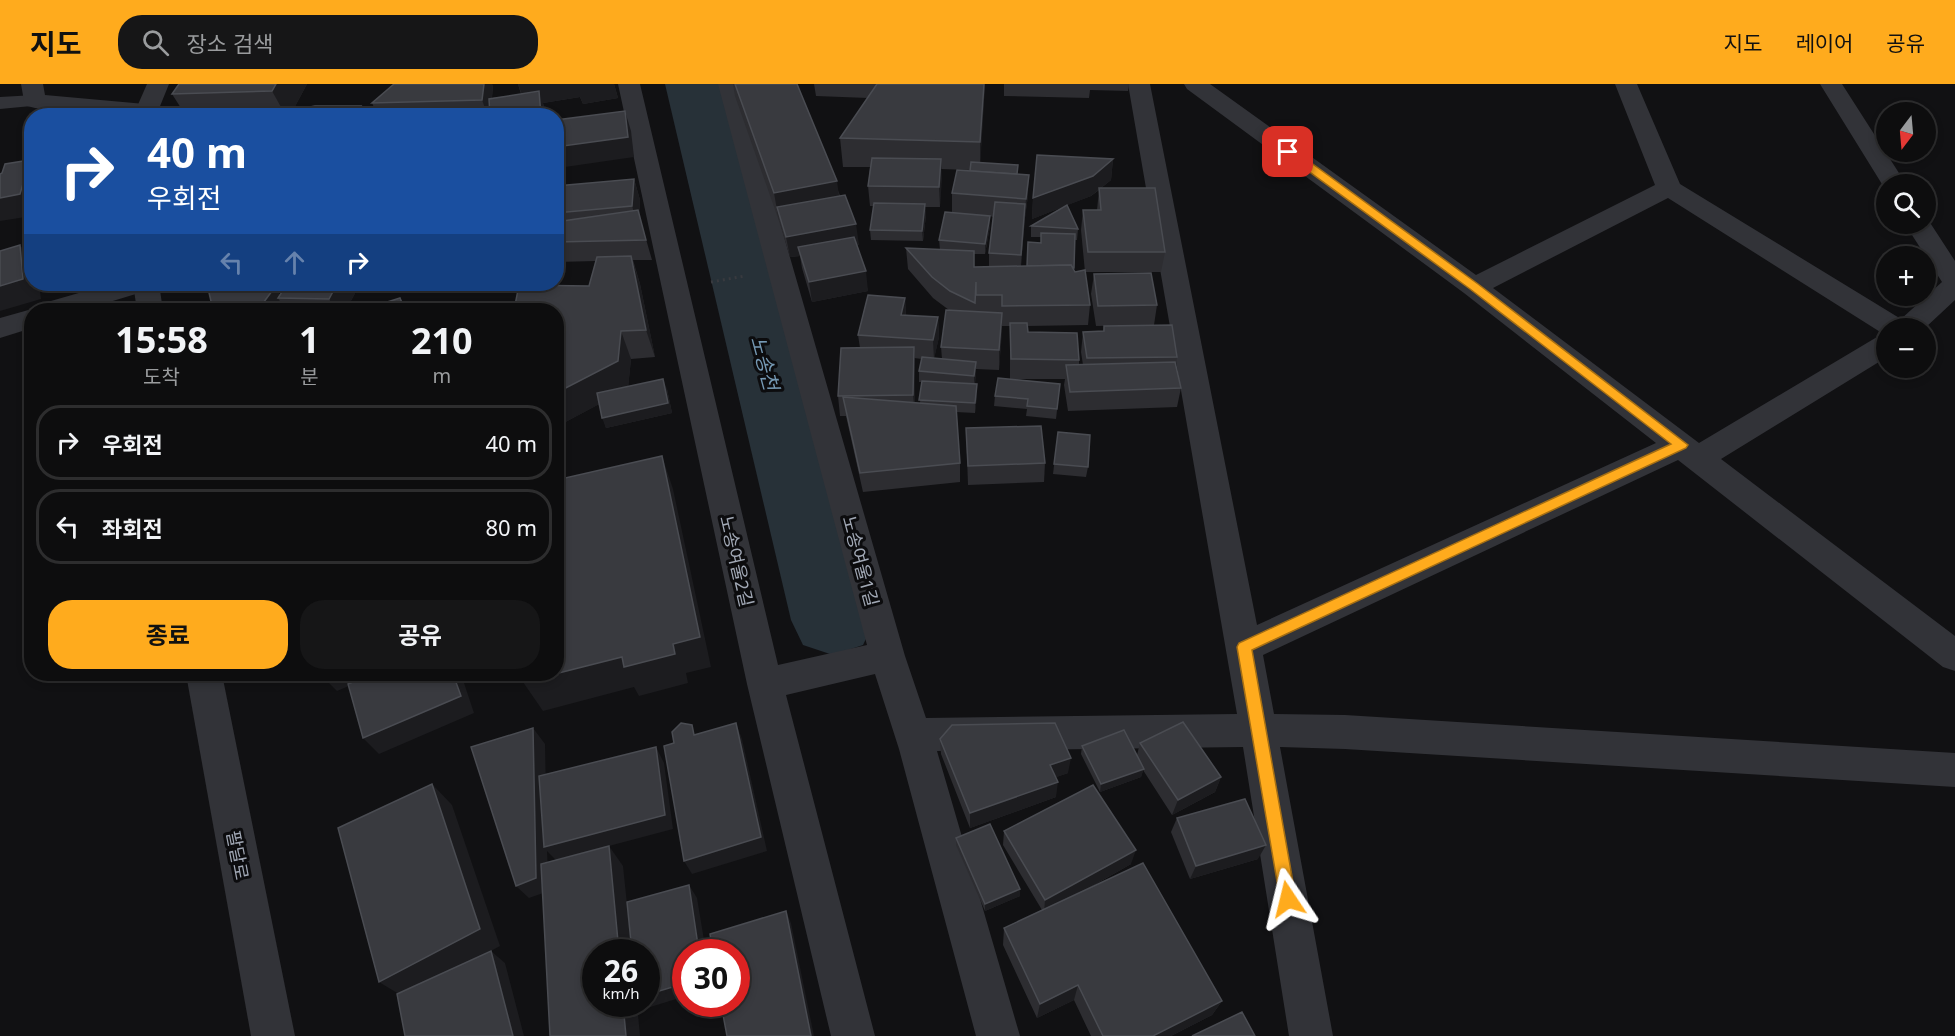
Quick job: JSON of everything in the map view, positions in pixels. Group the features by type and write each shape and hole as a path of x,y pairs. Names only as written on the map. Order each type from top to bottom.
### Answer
{"street":[{"path":"147,108 158,84"},
{"name":"노송여울2길","path":"629,84 765,684 852,1036"},
{"name":"노송여울1길","path":"729,84 887,656 914,735 998,1036"},
{"path":"1139,84 1244,647 1311,1036"},
{"path":"1195,84 1474,287 1955,656"},
{"path":"1626,84 1669,188 1879,318"},
{"path":"1831,84 1888,174"},
{"path":"33,92 118,108"},
{"path":"1474,287 1669,188"},
{"path":"1919,318 1955,284 1924,234"},
{"path":"77,303 116,291"},
{"path":"0,328 24,320"},
{"path":"1244,647 1690,451 1876,350"},
{"path":"765,684 887,656"},
{"name":"팔달로","path":"205,681 273,1036"},
{"path":"914,735 1258,730 1345,732 1955,770"}],"lane":[{"path":"0,103 33,92"}],"path":[{"path":"704,284 756,274"}],"building":[{"path":"179,84 276,84 272,91 172,94"},
{"path":"394,84 484,84 482,100 372,103"},
{"path":"735,84 797,84 837,181 774,193"},
{"path":"877,84 984,84 980,142 840,138"},
{"path":"539,91 540,108 490,108 489,99"},
{"path":"315,106 361,106 360,108 305,108"},
{"path":"625,111 628,137 564,146 564,119"},
{"path":"1037,155 1113,159 1093,176 1033,198"},
{"path":"872,158 941,159 939,187 868,186"},
{"path":"24,161 24,180 20,194 0,198 0,174 5,164"},
{"path":"971,162 1018,165 1017,174 970,171"},
{"path":"957,170 1029,175 1026,199 952,193"},
{"path":"634,179 632,206 564,212 564,185"},
{"path":"1099,188 1155,188 1165,252 1088,252 1083,210 1101,210"},
{"path":"845,195 856,224 786,237 777,207"},
{"path":"995,202 1025,204 1021,255 989,253"},
{"path":"874,203 925,204 922,231 870,230"},
{"path":"1067,205 1078,229 1031,226"},
{"path":"638,210 646,240 564,242 564,221"},
{"path":"945,212 990,216 985,244 939,240"},
{"path":"1041,233 1075,234 1074,268 1071,265 1027,266 1028,242 1041,243"},
{"path":"854,237 866,271 809,282 798,247"},
{"path":"20,245 23,279 0,286 0,251"},
{"path":"906,248 974,251 974,267 1071,265 1075,272 1085,270 1090,305 1002,306 1002,295 976,295 976,282 975,303 950,291 932,277"},
{"path":"631,256 646,330 621,331 618,361 564,389 564,303 515,303 518,291 564,291 564,286 589,286 597,257"},
{"path":"1151,273 1157,305 1098,306 1094,274"},
{"path":"209,291 272,291 263,303 211,303"},
{"path":"282,291 333,291 329,299 278,298"},
{"path":"868,295 905,298 901,315 938,317 933,340 858,335"},
{"path":"400,298 402,303 384,303"},
{"path":"946,310 1002,313 999,350 941,347"},
{"path":"1010,323 1027,323 1028,332 1077,333 1079,360 1011,359"},
{"path":"1172,325 1177,357 1087,358 1083,332 1104,331 1104,326"},
{"path":"914,347 913,395 838,396 841,348"},
{"path":"922,357 976,362 974,376 919,371"},
{"path":"1175,362 1181,388 1070,392 1066,365"},
{"path":"998,378 1060,384 1057,409 1027,406 1028,399 995,396"},
{"path":"663,379 668,403 602,418 597,393"},
{"path":"922,381 977,384 975,403 919,400"},
{"path":"843,397 956,406 960,463 860,473"},
{"path":"1041,426 1045,463 968,466 966,428"},
{"path":"1058,432 1090,435 1088,467 1054,464"},
{"path":"662,456 700,637 673,644 675,654 624,667 622,657 564,672 564,478"},
{"path":"355,681 456,681 461,696 363,738 348,684"},
{"path":"1183,722 1221,777 1178,800 1140,743"},
{"path":"681,723 692,725 694,735 736,723 761,837 684,861 664,746 674,743 672,732"},
{"path":"1055,723 1071,758 1050,765 1058,782 970,813 940,739 952,725"},
{"path":"533,728 536,878 516,886 471,747"},
{"path":"1124,730 1144,769 1101,784 1082,746"},
{"path":"656,747 665,815 544,847 539,776"},
{"path":"432,784 480,929 379,982 338,828"},
{"path":"1093,785 1136,850 1045,900 1004,831"},
{"path":"1245,799 1266,845 1196,866 1177,818"},
{"path":"990,824 1020,889 985,904 956,838"},
{"path":"609,846 618,939 582,939 582,1017 624,1017 626,1036 550,1036 541,864"},
{"path":"1143,863 1222,1001 1153,1036 1103,1036 1078,985 1040,1004 1004,928"},
{"path":"689,885 697,939 672,939 672,987 660,991 660,939 631,939 627,902"},
{"path":"786,911 811,1036 727,1036 723,1017 750,1017 750,939 711,939 710,934"},
{"path":"491,951 513,1036 405,1036 397,994"},
{"path":"1242,1012 1255,1036 1192,1036"}],"waterway":[{"name":"노송천","path":"693,84 833,620"},
{"name":"노송천","path":"833,620 838,642"}],"route":[{"path":"1288,152 1474,287 1681,445 1244,647 1288,899"}]}
